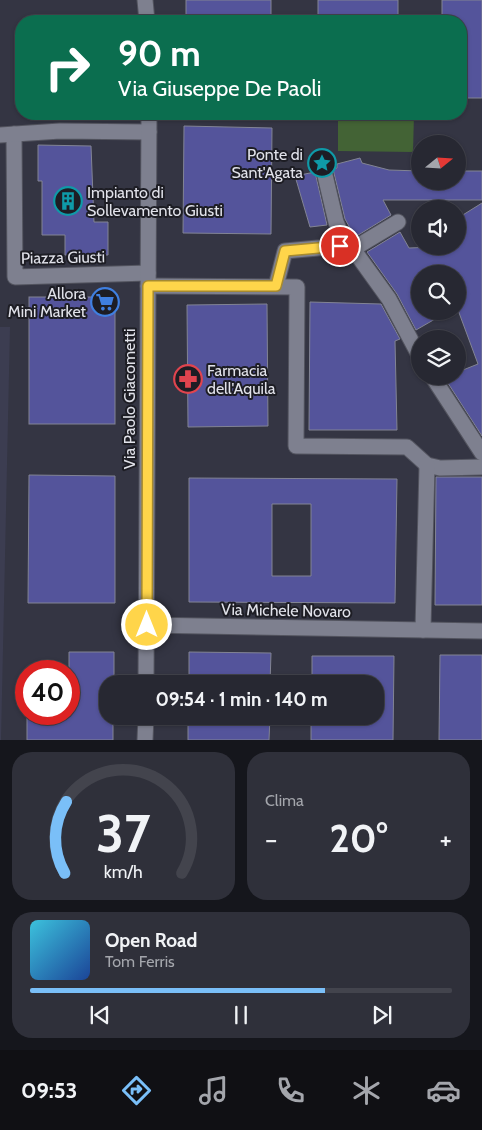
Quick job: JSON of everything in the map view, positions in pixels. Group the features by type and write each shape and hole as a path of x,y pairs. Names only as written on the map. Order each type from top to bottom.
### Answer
{"street":[{"path":"145,0 146,15"},
{"name":"Via Paolo Giacometti","path":"146,675 149,120"},
{"path":"7,134 60,131 149,132"},
{"name":"Piazza Giusti","path":"7,134 15,277 148,279"},
{"path":"324,171 336,222 350,247 389,299 411,340"},
{"path":"276,286 285,251 350,247 398,222"},
{"path":"148,279 297,287 296,446 407,447 428,465 440,468 482,467"},
{"path":"438,385 482,453"},
{"path":"423,630 428,465"},
{"name":"Via Michele Novaro","path":"147,625 482,631"},
{"path":"146,725 146,740"}],"shaded area":[{"path":"0,327 10,327 1,740 0,740"}],"green space":[{"path":"338,120 414,120 413,135 411,135 411,152 338,151"}],"building":[{"path":"186,0 271,0 271,15 186,15"},
{"path":"318,0 398,0 398,15 318,15"},
{"path":"442,0 482,0 482,98 467,98 467,15 442,15"},
{"path":"184,126 272,128 271,234 183,233"},
{"name":"Impianto di Sollevamento Giusti","path":"38,145 91,146 94,222 108,222 108,255 65,255 65,235 42,235 42,181 38,181"},
{"path":"360,158 362,163 389,170 411,171 411,190 466,190 466,171 482,171 482,200 383,200 391,215 355,237 345,219 333,169 337,168 337,164"},
{"path":"315,172 327,225 310,227 295,176"},
{"path":"482,203 482,436 449,385 466,385 466,369 478,364 462,320 466,320 466,265 411,265 411,320 433,320 416,330 397,294 367,252 400,232 409,248 411,248 411,255 466,255 466,213"},
{"path":"29,297 115,297 115,424 29,424"},
{"path":"310,302 381,304 400,339 395,341 397,430 309,430"},
{"path":"267,304 268,426 188,427 187,305"},
{"path":"29,475 115,476 115,603 28,603"},
{"path":"436,477 482,477 482,605 435,605"},
{"path":"189,478 397,479 395,603 189,602","holes":["272,504 311,504 311,576 272,576"]},
{"path":"69,652 114,652 114,675 99,675 99,725 113,725 113,740 27,740 27,725 80,725 80,660 69,660"},
{"path":"189,652 271,653 270,675 189,675"},
{"path":"440,655 482,655 482,740 439,740"},
{"path":"312,656 394,656 393,740 311,740 311,725 384,725 384,675 312,675"},
{"path":"188,725 270,725 269,740 188,740"}],"place":[{"name":"Ponte di Sant'Agata","path":"322,163"},
{"name":"Impianto di Sollevamento Giusti","path":"68,201"},
{"name":"Allora Mini Market","path":"105,302"},
{"name":"Farmacia dell'Aquila","path":"188,379"}],"route":[{"path":"147,625 148,286 276,286 285,251 340,246"}]}
